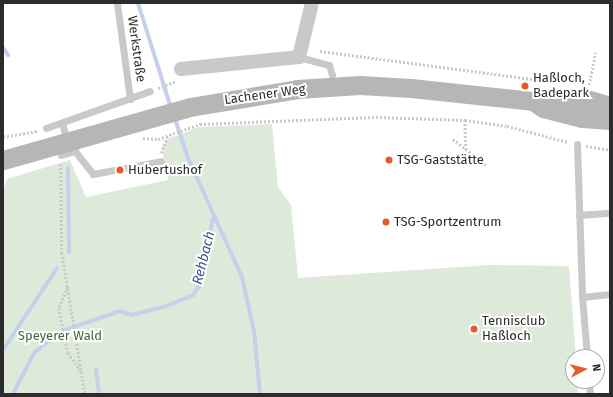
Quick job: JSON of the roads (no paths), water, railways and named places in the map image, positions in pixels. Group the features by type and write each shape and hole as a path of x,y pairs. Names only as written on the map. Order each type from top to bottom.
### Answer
{"main road":[{"name":"Lachener Weg","path":"3,160 67,149 157,117 190,107 297,89 360,85 434,90 533,101 543,98 586,99 610,106"},
{"name":"Lachener Weg","path":"533,101 543,108 582,118 610,120"}],"street":[{"path":"182,74 299,57 312,3"}],"lane":[{"name":"Werkstraße","path":"117,3 130,99"},
{"path":"299,57 329,65 332,75"},
{"path":"46,128 150,91"},
{"path":"62,123 67,149 93,174 161,161"},
{"path":"576,144 582,297 586,349"},
{"path":"579,215 610,213"},
{"path":"582,297 610,294"}],"waterway":[{"name":"Rehbach","path":"138,3 171,108"},
{"path":"3,48 8,55"},
{"name":"Rehbach","path":"174,116 188,158 242,277 254,331 260,394"},
{"path":"68,168 69,252"},
{"name":"Rehbach","path":"13,394 34,353 59,332 120,311 131,315 164,307 193,295 199,286 213,218"},
{"path":"3,350 57,268"},
{"path":"96,369 99,394"}],"place":[{"name":"Haßloch, Badepark","path":"525,86"},
{"name":"TSG-Gaststätte","path":"389,160"},
{"name":"Hubertushof","path":"120,170"},
{"name":"TSG-Sportzentrum","path":"386,222"},
{"name":"Tennisclub Haßloch","path":"474,329"}],"park label":[{"name":"Speyerer Wald","path":"60,336"}]}
